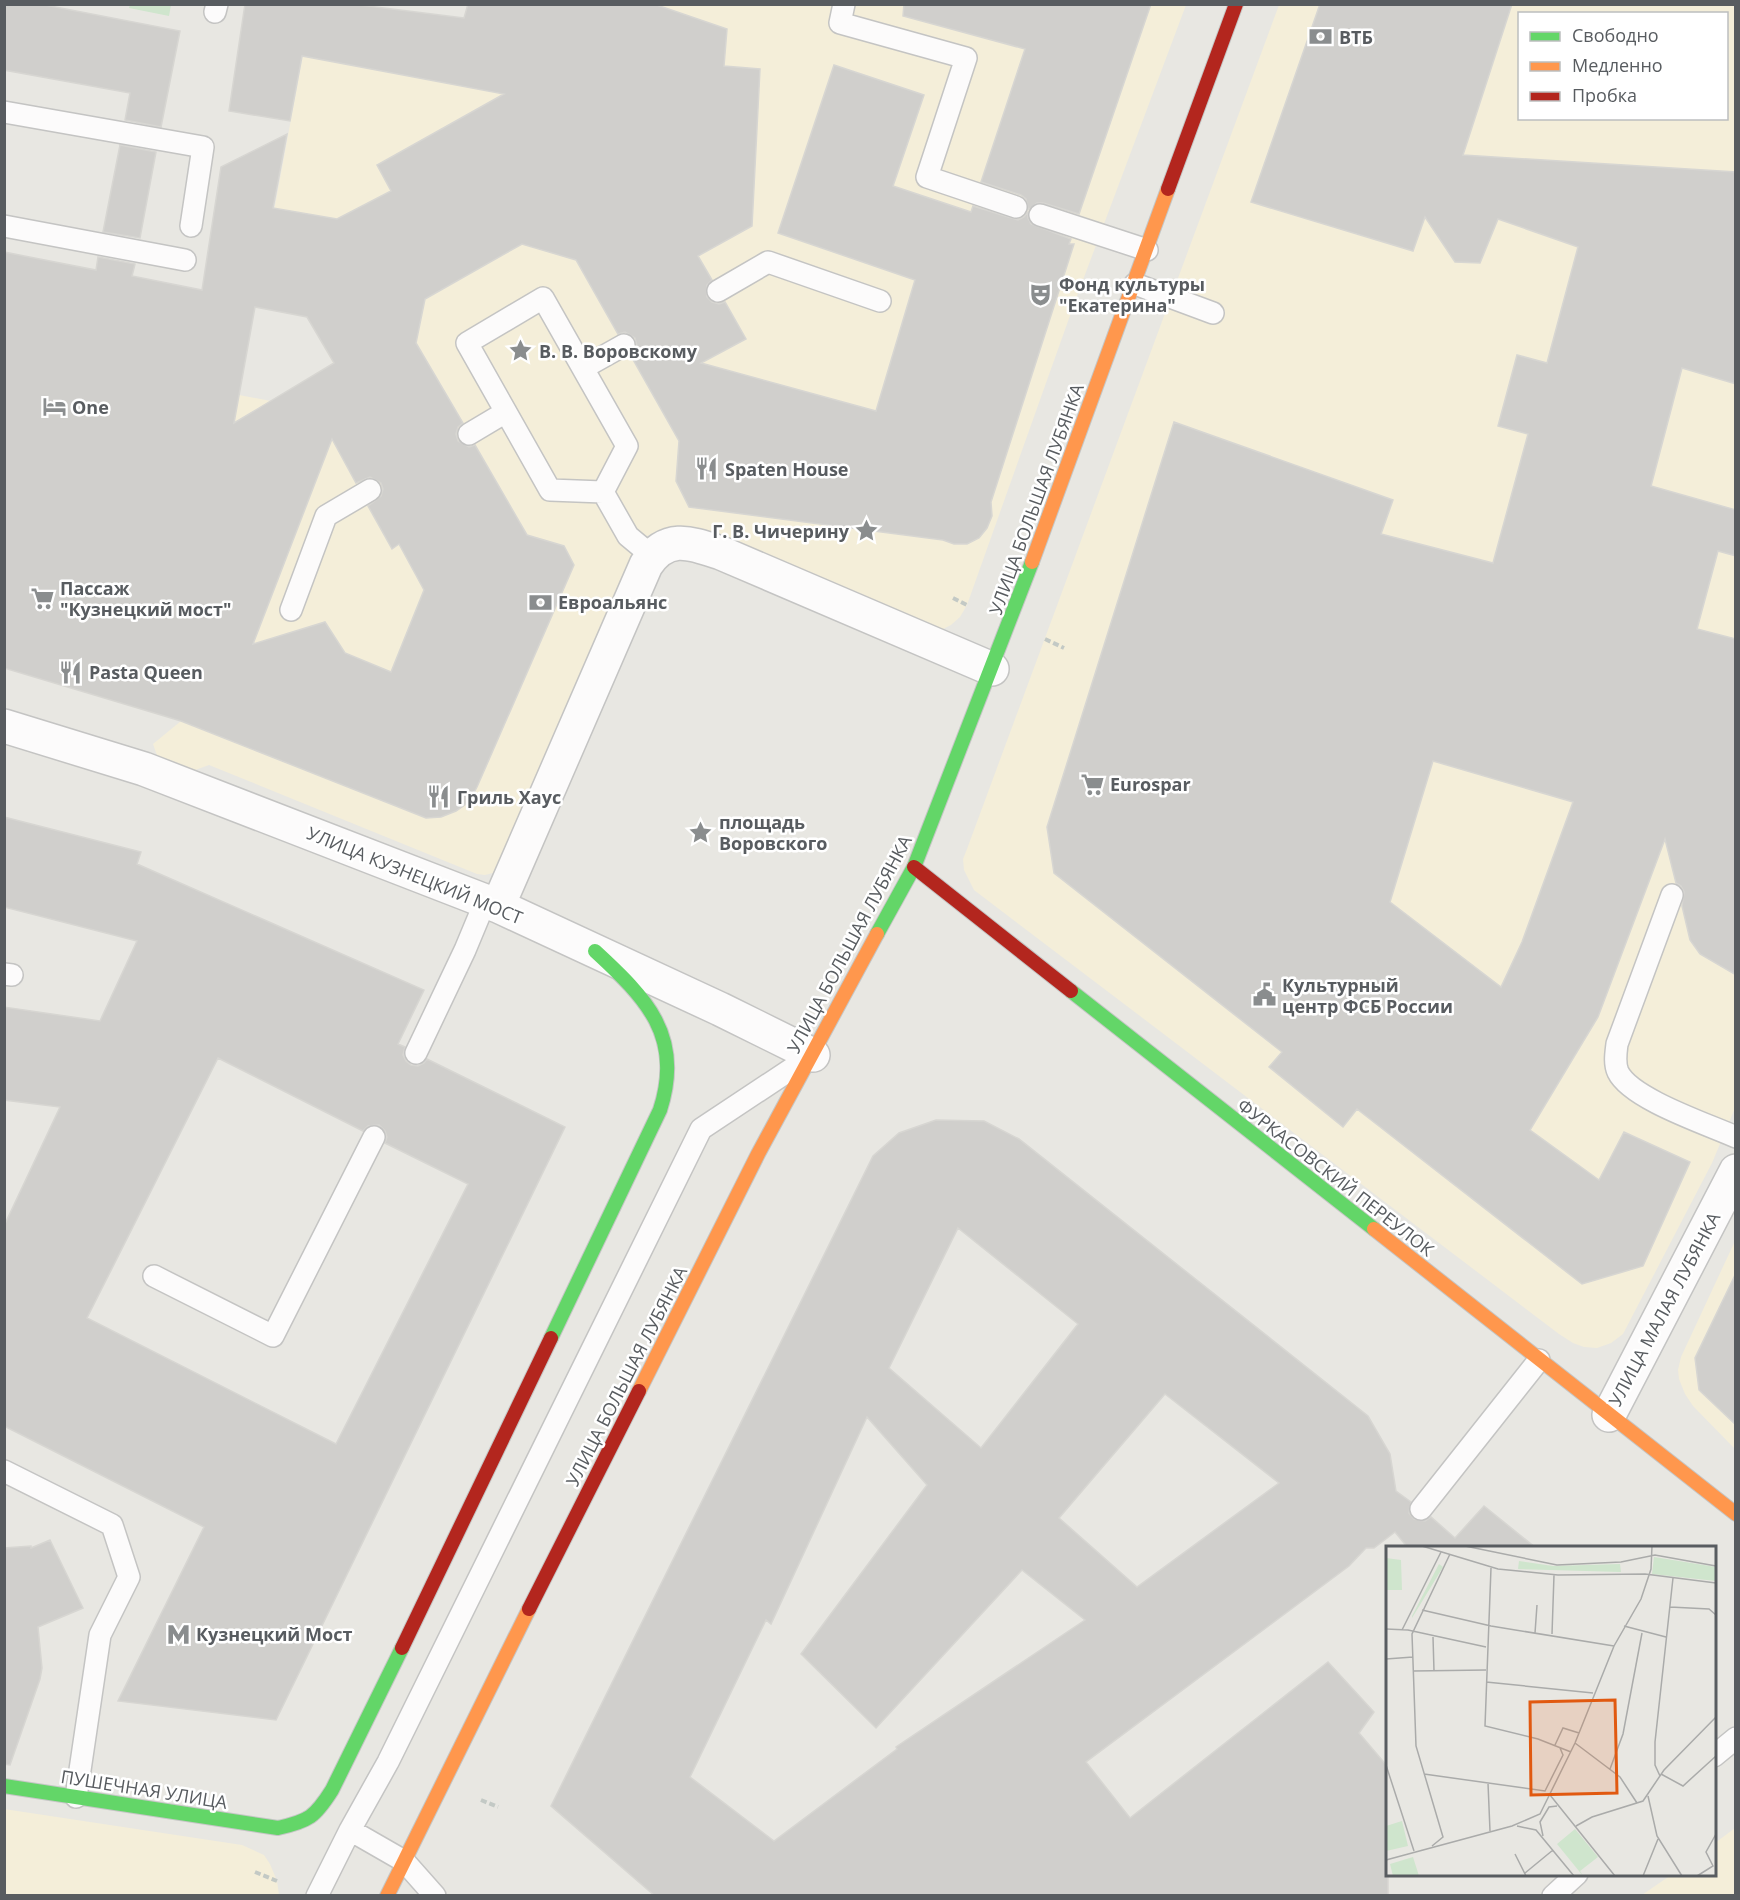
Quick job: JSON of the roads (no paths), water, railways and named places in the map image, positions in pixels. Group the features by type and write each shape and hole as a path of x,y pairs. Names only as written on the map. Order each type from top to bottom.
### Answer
{"street":[{"name":"УЛИЦА БОЛЬШАЯ ЛУБЯНКА","path":"387,1896 758,1154 914,867 992,669 1236,4"},
{"path":"492,904 637,586 652,556 660,548 674,543 689,543 722,553 992,669"},
{"name":"УЛИЦА КУЗНЕЦКИЙ МОСТ","path":"4,726 144,769 492,904 813,1055"},
{"name":"ФУРКАСОВСКИЙ ПЕРЕУЛОК","path":"914,867 1736,1514"},
{"name":"ПУШЕЧНАЯ УЛИЦА","path":"4,1786 278,1828 300,1824 316,1812 330,1792 354,1748 660,1110 668,1080 666,1043 657,1020 636,989 595,951"},
{"name":"УЛИЦА МАЛАЯ ЛУБЯНКА","path":"1609,1415 1736,1171"}],"lane":[{"path":"844,4 840,23 966,58 927,177 1016,207"},
{"path":"4,112 203,147 191,226"},
{"path":"1040,215 1147,249"},
{"path":"4,226 185,261"},
{"path":"718,291 768,262 880,301"},
{"path":"1135,284 1212,313"},
{"path":"543,298 627,446 603,492 550,490 467,343 543,298"},
{"path":"583,368 624,345"},
{"path":"469,434 506,412"},
{"path":"291,610 326,516 370,490"},
{"path":"603,492 628,536 652,556"},
{"path":"1672,895 1617,1044 1615,1058 1618,1072 1635,1092 1736,1137"},
{"path":"416,1053 465,950 492,904"},
{"path":"317,1896 388,1762 701,1128 813,1055"},
{"path":"154,1276 273,1336 374,1137"},
{"path":"1421,1509 1539,1360"},
{"path":"4,1471 112,1525 129,1576 100,1635 76,1797"},
{"path":"1716,1754 1736,1738"},
{"path":"350,1830 404,1862 435,1896"},
{"path":"1553,1896 1576,1876"}],"place":[{"name":"ВТБ","path":"1321,37"},
{"name":"Фонд культуры \"Екатерина\"","path":"1041,294"},
{"name":"В. В. Воровскому","path":"521,351"},
{"name":"One","path":"54,407"},
{"name":"Spaten House","path":"707,469"},
{"name":"Г. В. Чичерину","path":"867,531"},
{"name":"Пассаж \"Кузнецкий мост\"","path":"42,598"},
{"name":"Евроальянс","path":"540,602"},
{"name":"Pasta Queen","path":"71,672"},
{"name":"Eurospar","path":"1092,784"},
{"name":"Гриль Хаус","path":"439,797"},
{"name":"площадь Воровского","path":"701,832"},
{"name":"Культурный центр ФСБ России","path":"1264,995"},
{"name":"Кузнецкий Мост","path":"178,1634"}]}
